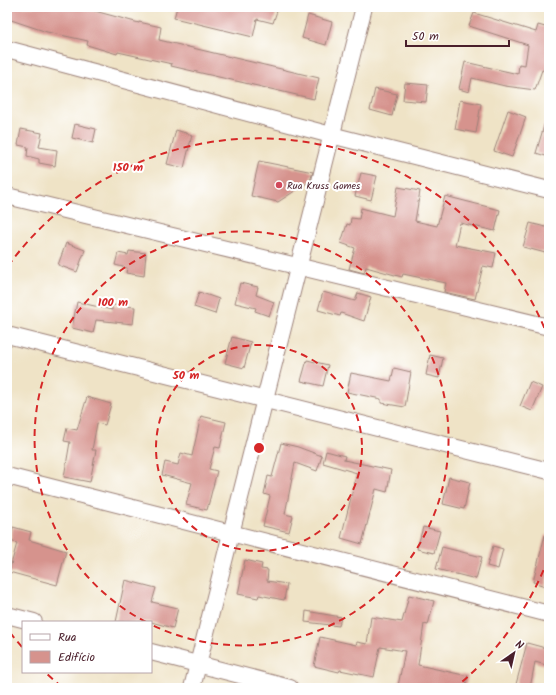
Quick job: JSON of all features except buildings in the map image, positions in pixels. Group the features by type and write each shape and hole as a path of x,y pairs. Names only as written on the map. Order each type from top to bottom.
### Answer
{"street":[{"path":"192,688 364,7"},
{"path":"7,49 331,135 549,190"},
{"path":"7,196 549,327"},
{"path":"7,335 549,471"},
{"path":"7,476 549,614"},
{"path":"7,615 30,621"},
{"path":"152,652 290,688"}],"place":[{"name":"Rua Kruss Gomes","path":"279,185"}]}
